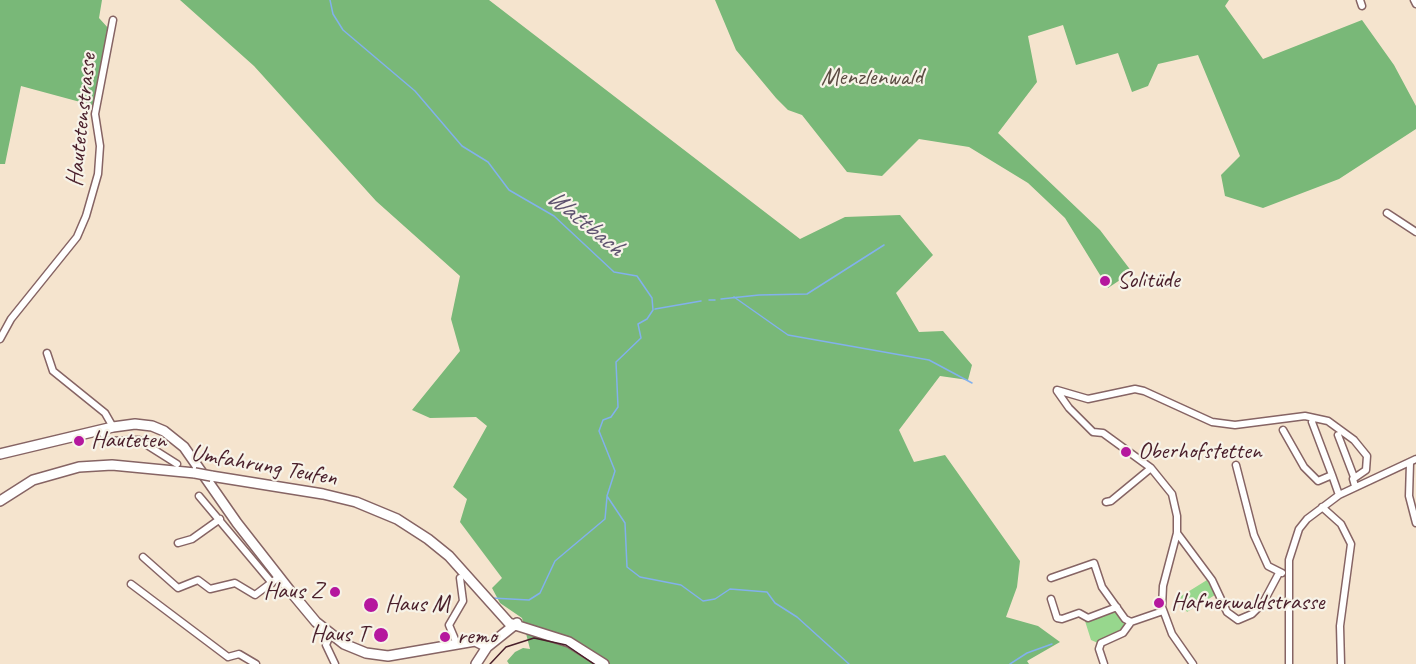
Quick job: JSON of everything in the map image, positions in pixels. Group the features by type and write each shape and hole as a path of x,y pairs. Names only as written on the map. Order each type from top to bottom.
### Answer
{"street":[{"name":"Hautetenstrasse","path":"0,339 11,320 78,237 86,216 99,168 100,146 95,114 113,20"},
{"path":"1387,213 1416,232"},
{"path":"47,353 53,371 87,401 105,413 113,427"},
{"path":"1192,664 1172,634 1163,611 1163,586 1178,533 1172,494 1151,468 1103,433 1093,432 1088,424 1069,408 1057,390 1088,399 1135,389 1212,422 1234,425 1305,416 1328,421 1354,440 1367,456 1366,470 1354,477"},
{"path":"1312,422 1339,495"},
{"path":"0,454 113,427 140,424 158,429 173,437 194,459 276,580"},
{"path":"102,430 106,441 139,440 177,464"},
{"path":"1283,430 1304,467 1317,481 1332,476"},
{"path":"1338,435 1354,477 1355,486"},
{"path":"1289,664 1288,573 1290,553 1296,534 1306,519 1355,486 1413,461 1409,496 1416,523"},
{"name":"Umfahrung Teufen","path":"0,501 33,480 79,467 112,465 195,473 323,494 381,512 413,529 438,547 492,605 517,625 572,636 600,661"},
{"path":"1236,465 1254,535 1268,566 1279,573 1288,573"},
{"path":"1106,502 1111,501 1151,468"},
{"path":"199,496 330,635 352,648 381,656 402,656 478,641 486,650"},
{"path":"1322,507 1341,524 1351,544 1340,626 1341,664"},
{"path":"178,543 192,538 220,519"},
{"path":"1178,533 1212,580 1227,612 1238,620 1252,614 1263,603 1279,573"},
{"path":"143,557 178,588 198,580 210,589 235,583 255,595 276,580"},
{"path":"1051,578 1094,563 1102,586 1131,622"},
{"path":"457,644 448,626 463,601 460,578"},
{"path":"131,584 228,657 230,664"},
{"path":"1051,599 1057,618 1062,619 1079,613 1088,618 1117,607"},
{"path":"1104,664 1099,649 1101,643 1123,633 1131,622 1163,611"},
{"path":"476,664 486,650 517,625"},
{"path":"330,635 326,645 335,664"},
{"path":"481,664 486,650"},
{"path":"228,657 239,654 256,664"}],"green space":[{"path":"0,0 102,0 99,18 109,29 95,106 21,86 5,164 0,164"},
{"path":"180,0 489,0 800,239 845,217 900,215 933,255 896,293 919,332 943,331 972,365 968,380 940,376 899,430 914,462 945,455 1020,561 1017,587 1006,617 1038,626 1060,642 1027,661 1029,664 509,664 507,661 515,652 523,648 530,649 522,618 500,603 492,588 502,578 460,522 467,499 453,487 487,426 476,417 430,418 412,410 460,351 451,319 460,276 376,201 254,66"},
{"name":"Menzlenwald","path":"715,0 1229,0 1225,6 1263,59 1362,20 1394,65 1416,106 1416,129 1339,179 1263,208 1225,196 1221,175 1240,156 1198,55 1158,64 1148,86 1132,92 1118,53 1076,65 1063,25 1028,36 1037,82 998,133 1100,230 1132,272 1108,288 1065,218 1028,183 969,147 919,139 882,176 847,172 802,115 788,110 736,50"},
{"path":"1207,580 1215,595 1187,612 1178,598"},
{"path":"1115,610 1125,622 1124,629 1098,643 1091,640 1085,621"}],"waterway":[{"name":"Wattbach","path":"330,0 333,14 343,30 415,91 462,146 488,162 509,190 554,216 614,272 637,276 652,298 653,310 647,319 638,324 641,338 616,362 618,407 611,417 603,420 599,431 615,471 607,496 625,523 627,567 640,577 681,585 703,601 715,599 730,589 767,592 775,603 797,617 849,664"},
{"path":"721,299 807,294 884,245"},
{"path":"734,297 788,335 929,360 972,383"},
{"path":"709,300 715,300"},
{"path":"655,309 701,301"},
{"path":"492,598 529,600 540,593 555,561 605,519 607,497"},
{"path":"1010,664 1027,653 1052,644"}],"railway":[{"path":"490,664 506,647 534,638 566,645 594,664"}],"place":[{"name":"Solitüde","path":"1105,281"},
{"name":"Hauteten","path":"79,441"},
{"name":"Oberhofstetten","path":"1126,452"},
{"name":"Haus Z","path":"335,592"},
{"name":"Hafnerwaldstrasse","path":"1159,603"},
{"name":"Haus M","path":"371,605"},
{"name":"Haus T","path":"381,635"},
{"name":"remo","path":"445,637"}]}
